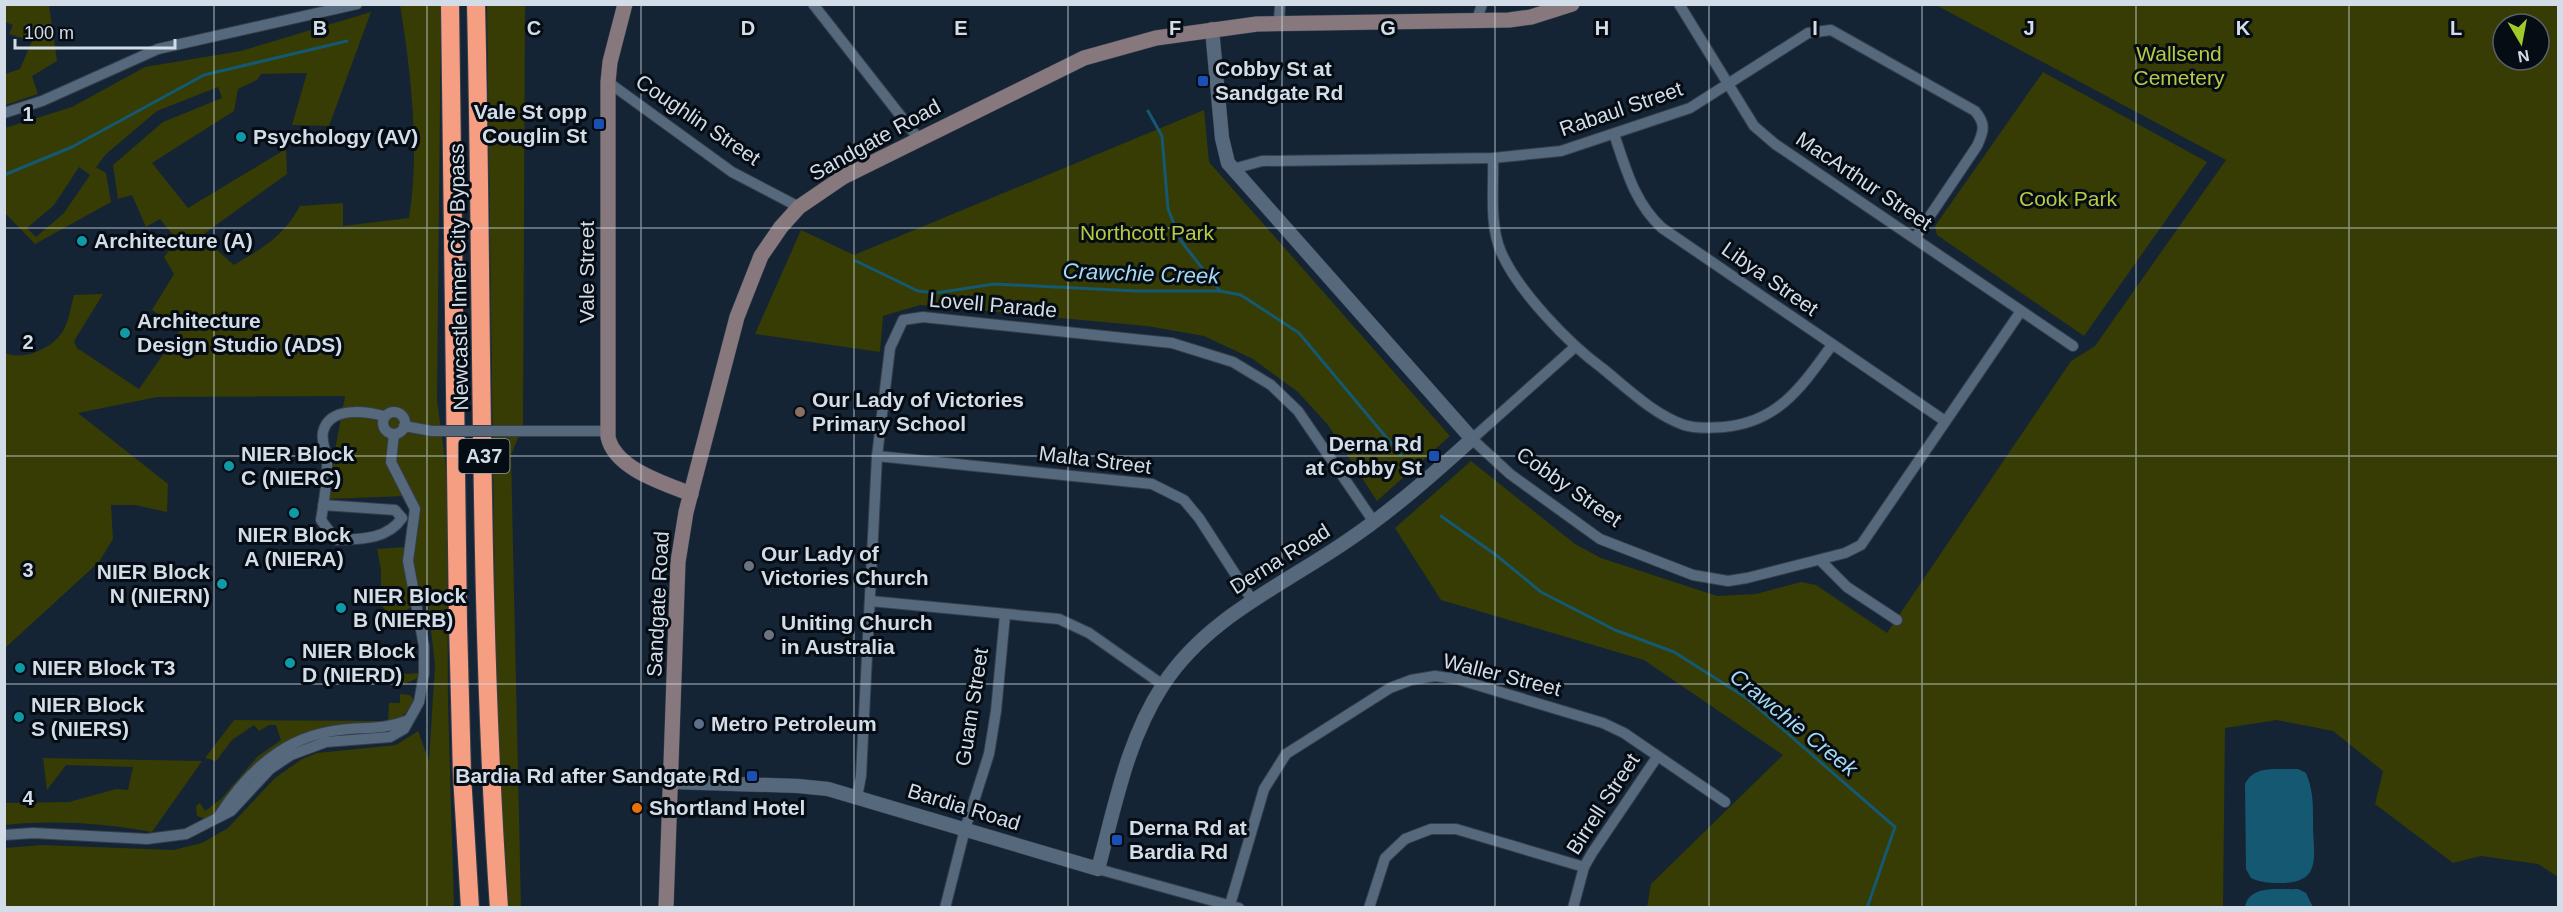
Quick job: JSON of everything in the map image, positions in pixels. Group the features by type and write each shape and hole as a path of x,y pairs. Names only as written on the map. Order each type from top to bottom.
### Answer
{"highway":[{"name":"Newcastle Inner City Bypass","path":"450,4 459,647 462,775 470,908"},
{"name":"Newcastle Inner City Bypass","path":"476,4 486,620 490,770 499,908"}],"main road":[{"name":"Vale Street","path":"625,4 610,62 608,82 608,431 611,448 625,462 691,494"},
{"name":"Sandgate Road","path":"666,908 678,562 691,494 737,316 761,256 781,227 799,207 843,177 1084,58 1156,38 1212,29 1279,24 1477,20 1531,16 1572,4"}],"street":[{"path":"4,113 42,101 158,49 357,4"},
{"path":"813,4 918,138"},
{"path":"1279,24 1280,4"},
{"path":"1477,20 1482,4"},
{"name":"MacArthur Street","path":"1679,4 1754,126 1774,144 2073,346"},
{"name":"Cobby Street","path":"1212,29 1222,138 1226,156 1233,169 1472,439 1510,474 1600,539 1693,575 1728,580 1820,560 1845,553 1861,545 2021,311"},
{"name":"Rabaul Street","path":"1233,169 1262,160 1493,158 1561,151 1690,108 1808,33 1831,30 1975,111 1982,119 1985,129 1977,146 1915,238"},
{"name":"Coughlin Street","path":"608,82 732,172 799,207"},
{"name":"Libya Street","path":"1614,134 1635,194 1648,215 1662,228 1945,421"},
{"path":"1493,158 1494,217 1500,251 1514,276 1575,347 1661,414 1685,425 1712,428 1740,426 1778,409 1801,388 1832,345"},
{"name":"Lovell Parade","path":"857,797 861,776 877,456 890,348 903,320 923,317 1173,343 1233,362 1271,385 1312,429 1374,522"},
{"name":"Derna Road","path":"1098,868 1136,735 1163,685 1195,645 1252,600 1374,522 1404,500 1575,347"},
{"path":"323,505 395,510 402,518 395,529 369,539 336,540 321,520 327,459 323,432 329,421 341,414 359,411 384,416 397,412 404,419 401,432 394,434 387,432 383,427 384,416"},
{"path":"404,426 432,431 608,431"},
{"path":"333,736 390,737 404,729 422,690 424,646 408,561 415,509 391,462 394,434"},
{"name":"Malta Street","path":"877,456 1152,484 1185,500 1200,518 1252,600"},
{"path":"1820,560 1847,587 1897,620"},
{"path":"870,602 1059,619 1089,633 1163,685"},
{"name":"Guam Street","path":"945,908 965,829 989,754 996,711 1005,615"},
{"name":"Waller Street","path":"1233,907 1264,789 1286,754 1390,688 1411,680 1436,676 1457,679 1603,723 1725,802"},
{"path":"4,836 33,833 165,838 186,834 231,811 270,769 291,755 333,736 386,728 410,719"},
{"name":"Birrell Street","path":"1573,908 1584,867 1624,802 1657,757"},
{"name":"Bardia Road","path":"671,782 815,787 857,797 1233,907"},
{"path":"1369,908 1385,858 1405,839 1431,829 1456,829 1584,867"}],"green space":[{"path":"5,4 49,5 57,61 32,76 38,94 5,105 5,74 20,69 32,41 9,34 13,25 5,22"},
{"path":"400,5 441,5 437,400 447,474 448,704 454,907 5,907 5,848 42,845 173,850 202,843 228,828 275,778 302,759 317,753 396,745 418,731 429,761 435,665 428,604 413,606 393,619 381,605 381,570 377,549 407,547 413,522 406,496 326,499 345,396 157,397 78,413 168,484 167,512 135,505 111,505 113,539 99,562 5,648 5,353 28,354 45,348 63,331 74,295 103,294 74,341 77,348 139,389 181,329 152,310 174,274 164,257 177,240 160,219 146,227 132,195 118,199 113,165 163,122 222,98 218,87 157,111 106,154 96,167 106,173 111,202 35,244 5,213 5,128 72,107 145,67 241,51 371,12 329,126 292,125 307,73 261,74 257,80 238,89 234,111 152,163 188,208 286,149 287,174 201,236 234,265 279,234 300,206 343,203 343,226 409,218 414,139 411,84","holes":["79,167 90,175 64,213 36,237 27,228 54,205"]},
{"path":"487,5 525,5 523,426 511,455 521,908 507,907 497,765"},
{"name":"Wallsend Cemetery","path":"1936,5 2558,5 2558,877 2538,864 2481,856 2453,863 2375,804 2383,771 2333,731 2277,720 2225,728 2223,907 1647,907 1651,884 1783,755 1644,660 1441,600 1395,528 1471,461 1575,544 1601,558 1717,596 1756,594 1801,582 1816,585 1887,633 2071,361 2095,346 2226,160"},
{"name":"Cook Park","path":"2043,72 2207,162 2084,336 1937,235 1935,226"},
{"name":"Northcott Park","path":"1204,110 1209,162 1450,436 1377,501 1328,425 1298,392 1253,359 1204,336 1147,326 920,305 883,316 880,352 755,334 801,230 854,255"},
{"path":"391,670 407,674 418,673 418,678 402,685 401,676 323,674"},
{"path":"400,694 410,695 414,700 405,714 392,723 321,729 213,814 205,819 197,816 196,806 200,803 205,811 221,799 257,757 281,740 276,725 269,725 259,731 254,725 232,740 216,761 205,758 234,720 388,721 389,703 400,703"},
{"path":"43,758 202,761 152,832 78,823 5,825 5,803 69,802 116,789 128,790 133,767 66,765 47,790"}],"water":[{"path":"2268,769 2298,769 2306,773 2312,793 2313,866 2304,878 2295,882 2271,883 2251,878 2246,869 2245,784 2254,773"},
{"path":"2298,889 2306,893 2313,907 2245,907 2252,895 2259,891"}],"waterway":[{"path":"4,175 72,147 204,75 347,41"},
{"path":"1148,111 1162,136 1168,209 1181,241 1220,291"},
{"name":"Crawchie Creek","path":"856,261 918,291 936,293 994,284 1137,291 1220,291 1241,295 1299,333 1401,455"},
{"name":"Crawchie Creek","path":"1441,516 1496,555 1541,592 1615,630 1674,652 1748,699 1895,827 1867,908"}],"place":[{"name":"Cobby St at Sandgate Rd","path":"1203,81"},
{"name":"Vale St opp Couglin St","path":"599,124"},
{"name":"Psychology (AV)","path":"241,137"},
{"name":"Architecture (A)","path":"82,241"},
{"name":"Architecture Design Studio (ADS)","path":"125,333"},
{"name":"Our Lady of Victories Primary School","path":"800,412"},
{"name":"Derna Rd at Cobby St","path":"1434,456"},
{"name":"NIER Block C (NIERC)","path":"229,466"},
{"name":"NIER Block A (NIERA)","path":"294,513"},
{"name":"Our Lady of Victories Church","path":"749,566"},
{"name":"NIER Block N (NIERN)","path":"222,584"},
{"name":"NIER Block B (NIERB)","path":"341,608"},
{"name":"Uniting Church in Australia","path":"769,635"},
{"name":"NIER Block D (NIERD)","path":"290,663"},
{"name":"NIER Block T3","path":"20,668"},
{"name":"NIER Block S (NIERS)","path":"19,717"},
{"name":"Metro Petroleum","path":"699,724"},
{"name":"Bardia Rd after Sandgate Rd","path":"752,776"},
{"name":"Shortland Hotel","path":"637,808"},
{"name":"Derna Rd at Bardia Rd","path":"1117,840"}]}
